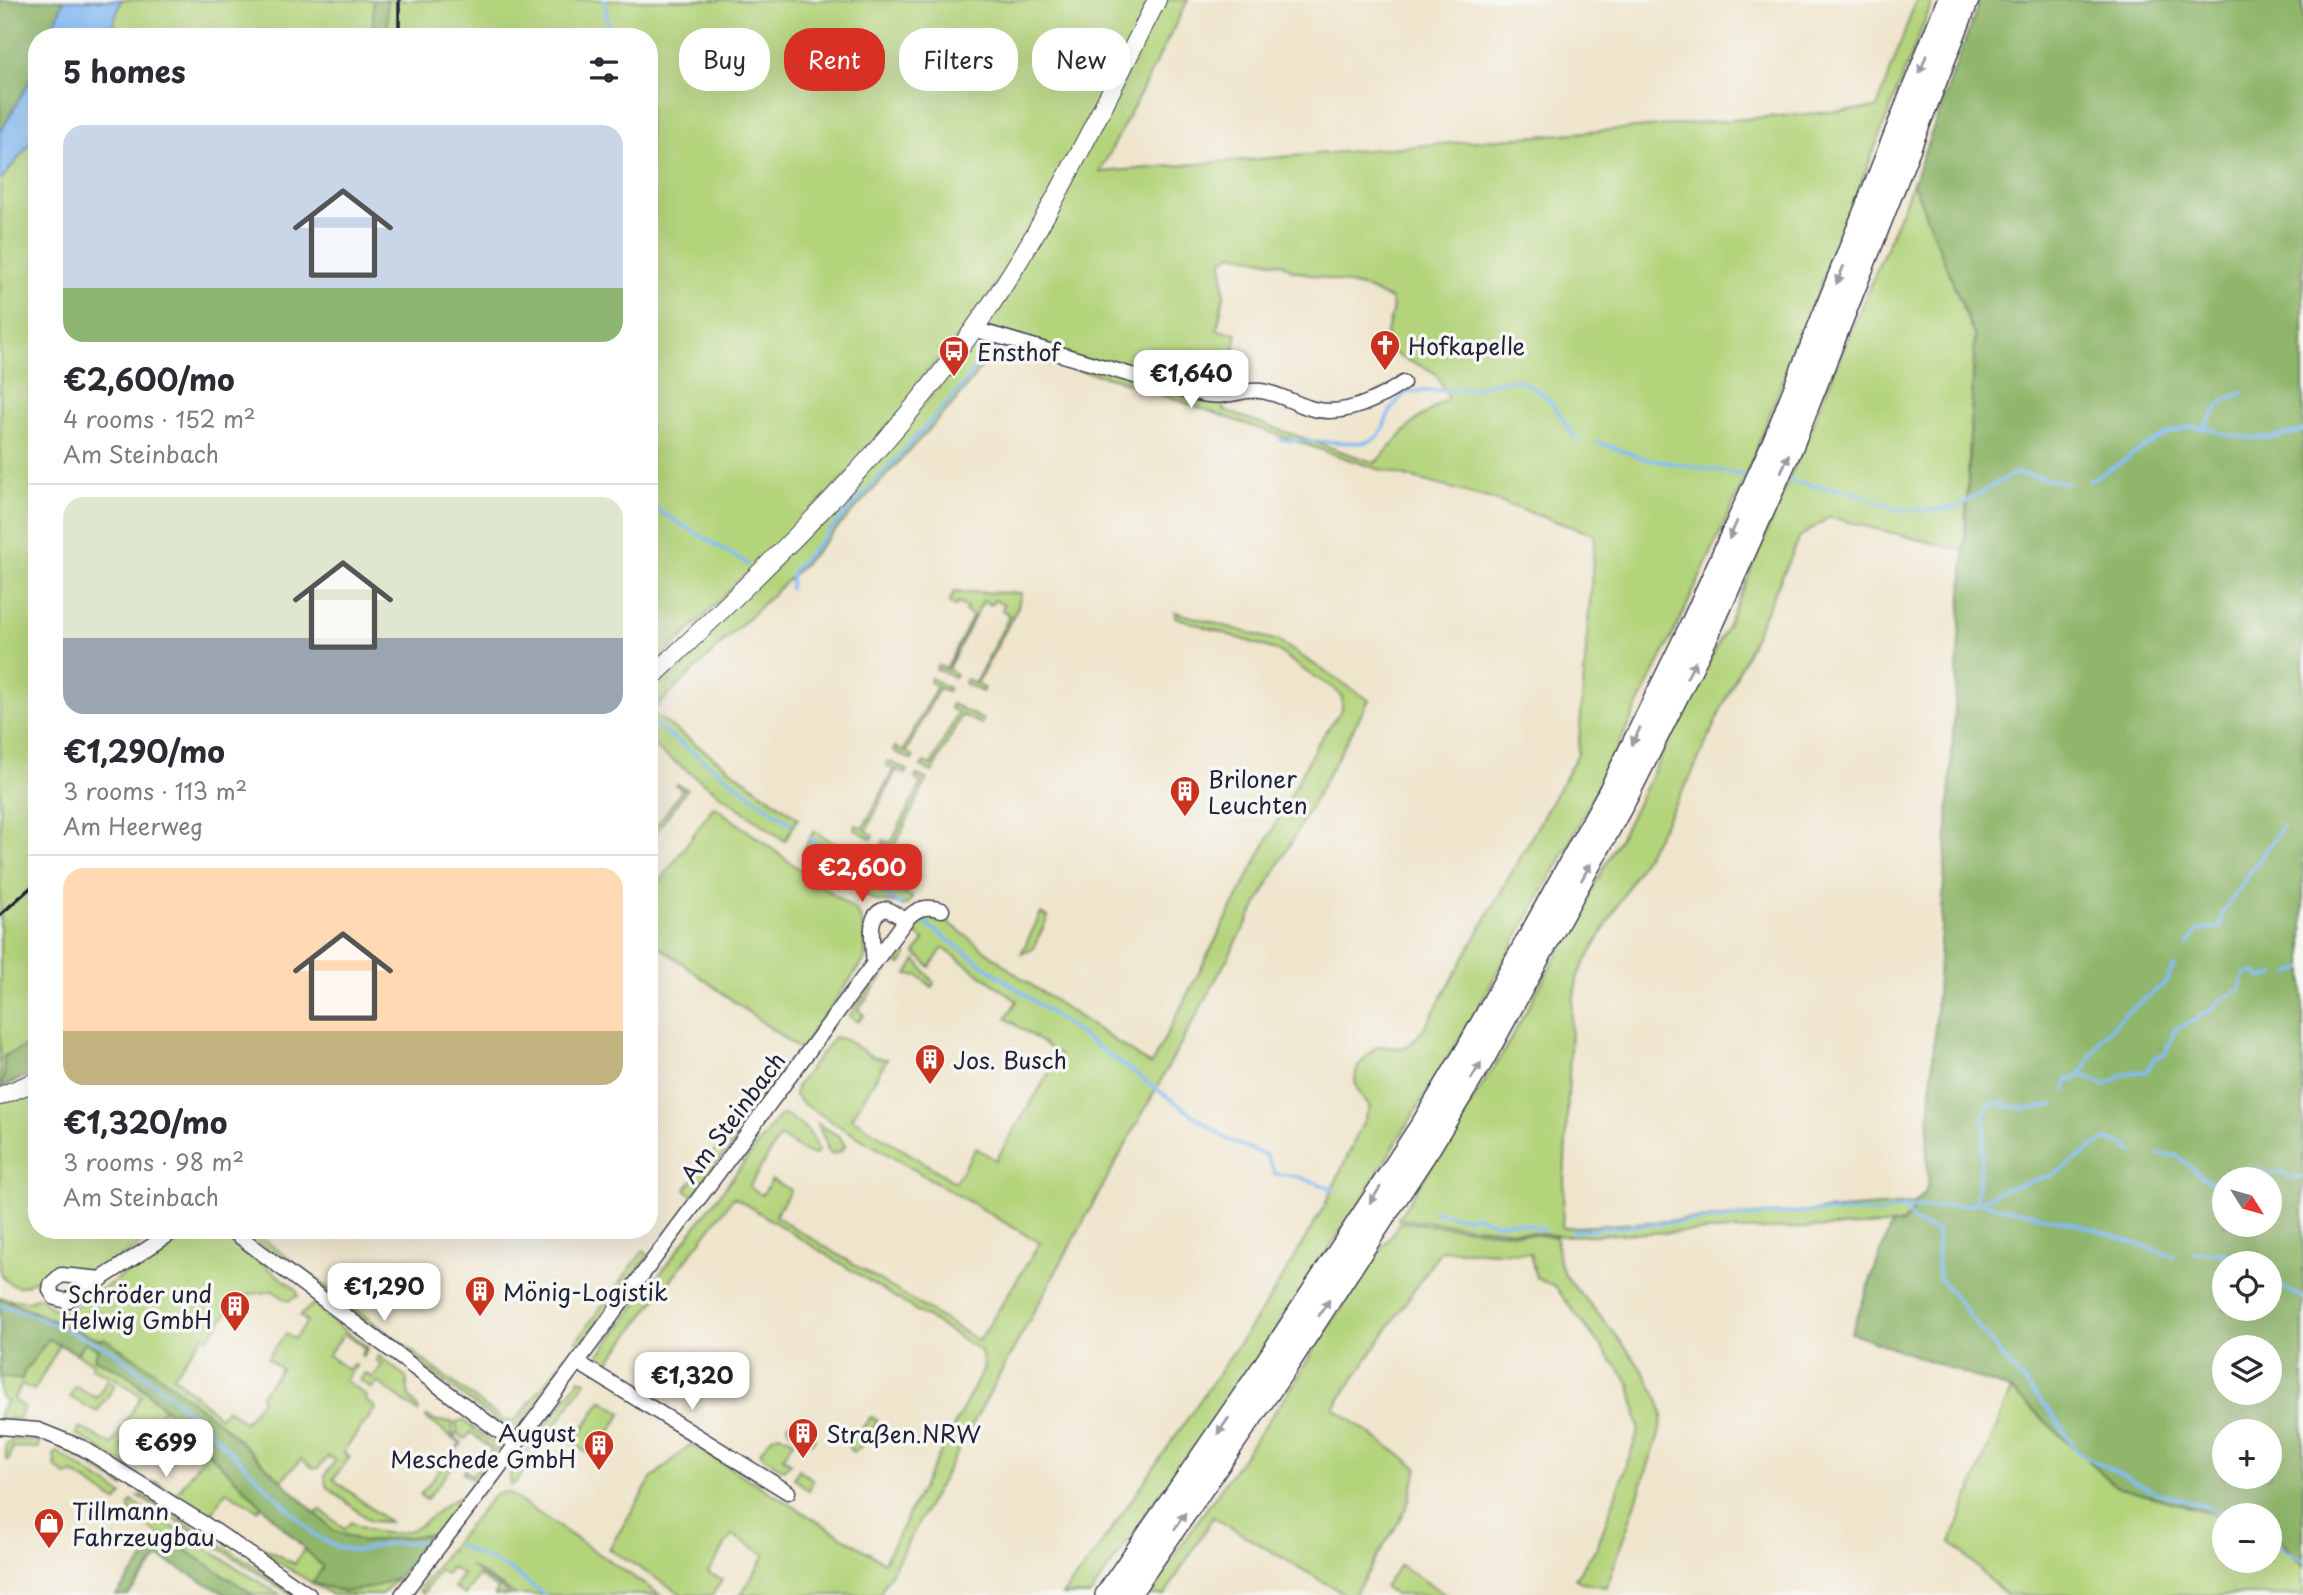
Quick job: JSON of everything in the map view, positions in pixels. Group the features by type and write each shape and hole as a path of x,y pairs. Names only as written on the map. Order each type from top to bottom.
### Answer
{"highway":[{"path":"1427,1134 1466,1051 1610,790 1691,625 1774,440 1948,0"},
{"path":"1103,1595 1132,1583 1287,1366 1427,1134 1484,1058 1628,795 1709,635 1792,447 1968,0"}],"main road":[{"path":"658,671 835,495 898,426 974,329 1056,197 1157,0"},
{"path":"0,1096 28,1085"}],"street":[{"path":"974,329 1186,391 1215,396 1264,391 1310,409 1331,411 1362,404 1403,383"},
{"path":"873,966 875,950 872,925 878,912 887,909 906,920 918,909 934,907 942,910"},
{"name":"Am Steinbach","path":"402,1595 906,920"},
{"path":"102,1279 162,1239"},
{"path":"243,1239 516,1444"},
{"path":"577,1362 788,1492"},
{"path":"0,1427 38,1430 83,1448 217,1532 309,1595"}],"green space":[{"path":"0,0 64,0 53,28 28,28 28,84 0,133"},
{"path":"121,0 1188,0 1100,172 1877,108 1916,0 1933,0 1742,485 1683,614 1574,835 1467,1027 1361,1200 1257,1359 1090,1595 1062,1595 1089,1562 1271,1297 1325,1205 1370,1107 1357,1089 1356,1071 1377,1047 1398,1048 1409,1045 1428,1022 1578,754 1595,535 1488,498 1371,467 1113,378 1005,354 988,359 956,400 804,564 658,705 658,678 938,389 1025,241 970,324 966,324 955,342 923,376 905,408 843,479 658,661 658,28 112,28","holes":["1232,254 1283,264 1292,270 1365,288 1391,299 1393,305 1386,335 1390,348 1399,356 1434,373 1448,398 1415,421 1375,463 1223,410 1237,333 1217,330 1224,295 1222,260"]},
{"path":"373,0 387,0 388,28 373,28"},
{"path":"1980,0 2303,0 2303,1565 2282,1543 2282,1503 2212,1503 2212,1513 2117,1487 2011,1390 1851,1333 1891,1225 1902,1223 1913,1212 1912,1204 1924,1194 1928,1183 1927,1154 1965,544 1975,338 1913,183"},
{"path":"28,146 28,1046 5,1056 4,1077 0,1086 2,492 0,181"},
{"path":"1913,183 1975,338 1964,551 1829,517 1800,537 1689,780 1578,975 1572,1007 1562,1228 1912,1204 1913,1212 1902,1223 1891,1225 1564,1236 1398,1219 1504,1051 1560,950 1730,620"},
{"path":"954,592 1021,593 1018,607 977,684 984,688 982,692 964,683 966,679 975,683 1010,615 1002,610 1004,605 994,600 991,605 983,601 948,669 956,674 954,677 936,669 938,665 946,669 973,616 965,611 967,607 958,603 955,607 949,603"},
{"path":"1175,612 1278,641 1369,700 879,1595 741,1595 765,1555 732,1535 708,1572 722,1580 712,1595 683,1595 609,1549 652,1478 691,1444 884,1562 984,1368 981,1351 734,1197 604,1368 637,1392 641,1387 647,1387 649,1391 645,1397 594,1366 595,1360 779,1116 786,1115 802,1126 814,1139 818,1151 815,1155 803,1151 780,1136 749,1187 762,1195 772,1180 791,1190 775,1216 979,1341 1040,1243 844,1129 795,1096 796,1087 834,1037 841,1038 873,1057 887,1059 852,1118 955,1182 976,1148 996,1160 1060,1055 1006,1018 1017,1001 943,948 930,967 915,953 924,940 912,931 925,917 937,917 952,925 1021,978 1151,1065 1317,744 1342,709 1342,697 1333,688 1278,651 1175,617"},
{"path":"931,678 949,688 947,691 939,688 906,752 914,757 912,760 893,751 895,747 903,751 937,686 930,682"},
{"path":"952,704 983,720 981,724 962,715 932,772 921,766 924,762 931,765 958,713 950,708"},
{"path":"658,717 798,818 785,841 658,750"},
{"path":"888,761 907,770 905,774 896,770 866,831 874,835 872,839 854,829 856,825 863,828 894,769 886,765"},
{"path":"917,775 927,780 893,849 882,844 884,840 891,843 921,783 915,779"},
{"path":"676,785 687,789 658,829 658,823 682,790"},
{"path":"714,806 856,911 864,928 865,959 800,1050 658,946 658,884"},
{"path":"814,831 868,864 891,888 912,897 908,905 875,901 803,851"},
{"path":"1041,913 1048,917 1033,949 1021,954"},
{"path":"898,949 907,955 900,965 894,961 858,1010 864,1015 858,1022 849,1016"},
{"path":"916,960 934,983 932,987 919,976 907,974"},
{"path":"28,1046 28,1075 0,1088 4,1077 4,1056"},
{"path":"771,1076 779,1082 693,1196 685,1190"},
{"path":"28,1090 28,1239 149,1239 99,1272 59,1267 23,1286 8,1282 0,1273 0,1102"},
{"path":"817,1123 840,1137 845,1146 842,1151 831,1154 828,1151"},
{"path":"1400,1222 1556,1237 1559,1262 1565,1275 1622,1342 1649,1381 1658,1399 1662,1415 1661,1426 1607,1587 1582,1583 1575,1578 1597,1547 1639,1430 1630,1384 1555,1287 1536,1278 1530,1253 1441,1250 1334,1408 1418,1468 1406,1510 1354,1595 1346,1595 1213,1517 1165,1595 1146,1595 1296,1381 1311,1354"},
{"path":"178,1239 230,1239 296,1289 298,1296 288,1301 273,1291 240,1296 208,1338 204,1335 173,1376 220,1417 227,1409 245,1422 262,1399 260,1396 281,1369 267,1358 286,1334 294,1339 307,1322 300,1316 314,1303 329,1314 327,1317 368,1348 363,1356 361,1355 365,1348 344,1334 328,1355 348,1370 354,1364 356,1366 345,1380 367,1397 365,1400 376,1408 343,1452 350,1457 333,1479 389,1522 370,1521 326,1486 325,1475 335,1461 329,1456 318,1468 313,1468 301,1459 281,1481 225,1427 103,1340 64,1326 6,1299 28,1301 40,1297 50,1307 66,1313"},
{"path":"253,1239 263,1239 503,1420 518,1418 566,1356 569,1362 522,1423 514,1427 503,1426"},
{"path":"644,1250 648,1256 581,1345 576,1341"},
{"path":"0,1297 64,1326 102,1340 104,1338 150,1368 225,1427 333,1530 363,1542 435,1534 397,1578 373,1587 344,1592 312,1583 323,1567 141,1385 125,1373 94,1358 98,1349 84,1342 77,1354 49,1339 24,1372 22,1380 0,1377"},
{"path":"49,1339 60,1345 34,1390 22,1384 13,1400 24,1407 19,1419 0,1419 0,1411 7,1401 0,1397 0,1377 22,1380 24,1372"},
{"path":"84,1341 99,1349 95,1359 125,1373 165,1409 149,1426 143,1421 121,1446 135,1461 130,1468 76,1434 80,1427 112,1445 141,1396 118,1380 91,1368 93,1363 77,1354"},
{"path":"379,1356 406,1377 409,1396 418,1412 378,1382 372,1389 360,1380 365,1373 372,1378 382,1365 376,1360"},
{"path":"580,1379 586,1381 511,1486 510,1474"},
{"path":"107,1380 115,1385 97,1412 70,1397 75,1386 97,1398"},
{"path":"2011,1390 2117,1487 2212,1513 2212,1573 2282,1573 2282,1543 2303,1565 2303,1595 2006,1595 1951,1542"},
{"path":"602,1400 622,1413 594,1457 573,1444"},
{"path":"427,1416 436,1421 453,1422 452,1438 426,1418"},
{"path":"871,1417 877,1420 874,1429 853,1452 849,1444"},
{"path":"463,1420 499,1448 478,1478 473,1480 463,1473 465,1470 472,1475 492,1450 471,1432 465,1439 457,1433 454,1437 462,1443 453,1455 458,1459 450,1457 455,1463 426,1500 420,1495 460,1444 452,1438 457,1432 456,1422"},
{"path":"791,1421 815,1439 804,1443 791,1433 788,1425"},
{"path":"779,1434 794,1441 783,1457 791,1463 783,1470 760,1452 772,1437"},
{"path":"14,1439 39,1441 38,1448 13,1447 9,1460 6,1460 6,1445"},
{"path":"59,1446 72,1449 122,1481 124,1487"},
{"path":"207,1451 262,1505 258,1510 226,1491 208,1519 151,1482 157,1482 176,1495"},
{"path":"57,1452 122,1494 117,1502 73,1473 67,1476 56,1468 54,1454"},
{"path":"799,1469 813,1480 809,1491 794,1478"},
{"path":"507,1492 660,1595 516,1595 470,1566 511,1595 495,1595 498,1589 478,1575 465,1595 454,1587 463,1574 451,1567 446,1574 439,1570 423,1594 419,1590 447,1552 495,1494"},
{"path":"143,1495 297,1595 292,1595 138,1496"},
{"path":"464,1496 435,1534 363,1542 333,1530 315,1513 321,1510 344,1529 351,1522 375,1532 402,1532 419,1526 450,1502"},
{"path":"132,1501 280,1595 254,1595 130,1516 129,1506"},
{"path":"163,1535 254,1595 227,1595 159,1557 128,1595 116,1595"},
{"path":"249,1541 295,1564 305,1547 324,1567 313,1583 355,1590 397,1578 382,1595 332,1595 247,1543"},
{"path":"1400,1565 1446,1595 1394,1595 1384,1586"}],"water":[{"path":"64,0 121,0 112,28 53,28"},
{"path":"28,84 28,146 0,181 0,133"}],"waterway":[{"path":"605,0 608,28"},
{"path":"790,589 792,572 961,388 987,353 1002,348 1019,351"},
{"path":"1279,440 1370,441 1379,435 1393,407 1407,392 1467,389 1508,380 1520,380 1542,393 1555,407 1574,437 1580,440"},
{"path":"2204,427 2224,400 2243,393"},
{"path":"2089,480 2160,438 2185,428 2201,427 2237,437 2256,438 2303,430"},
{"path":"1597,442 1646,459 1743,475"},
{"path":"1789,481 1857,493 1899,510 1956,507 2015,473 2067,483"},
{"path":"658,510 748,564"},
{"path":"658,727 791,824"},
{"path":"2187,946 2198,930 2221,927 2222,913 2283,826"},
{"path":"809,838 903,907"},
{"path":"915,916 1228,1140 1266,1155 1275,1174 1296,1176 1334,1189"},
{"path":"2066,1091 2067,1079 2073,1081 2085,1068 2101,1038 2125,1014 2165,983 2174,966"},
{"path":"2290,973 2303,968"},
{"path":"2079,1074 2105,1085 2127,1073 2147,1071 2154,1058 2167,1053 2167,1046 2175,1029 2196,1020 2224,997 2239,991 2245,974 2256,972 2261,978 2275,975"},
{"path":"1904,1207 1975,1204 1986,1125 1982,1118 1989,1105 2006,1102 2003,1105 2027,1109 2053,1105"},
{"path":"1980,1201 2002,1190 2055,1174 2104,1140 2122,1144 2134,1153"},
{"path":"2158,1154 2178,1156 2208,1182 2244,1177 2255,1168 2270,1175 2279,1171 2291,1178 2303,1176"},
{"path":"1979,1202 2084,1226 2173,1256"},
{"path":"1571,1231 1806,1212 1882,1212 1904,1207 1914,1223 1937,1231 1938,1276 2056,1419 2078,1453 2155,1492 2212,1510"},
{"path":"1433,1211 1467,1218 1475,1215 1496,1224 1506,1221 1544,1230"},
{"path":"2193,1253 2212,1253"},
{"path":"2282,1287 2303,1298"},
{"path":"0,1305 30,1314 112,1350 160,1387 213,1434 315,1535 337,1547 357,1551 391,1543 421,1542"},
{"path":"458,1545 511,1570 545,1595"},
{"path":"2282,1548 2303,1560"}],"railway":[{"path":"399,0 399,28"},
{"path":"0,915 28,890"}],"place":[{"name":"Hofkapelle","path":"1385,372"},
{"name":"Ensthof","path":"954,378"},
{"name":"Briloner Leuchten","path":"1185,818"},
{"name":"Jos. Busch","path":"930,1086"},
{"name":"Mönig-Logistik","path":"480,1318"},
{"name":"Schröder und Helwig GmbH","path":"235,1333"},
{"name":"Straßen.NRW","path":"803,1460"},
{"name":"August Meschede GmbH","path":"599,1472"},
{"name":"Tillmann Fahrzeugbau","path":"49,1550"}]}
